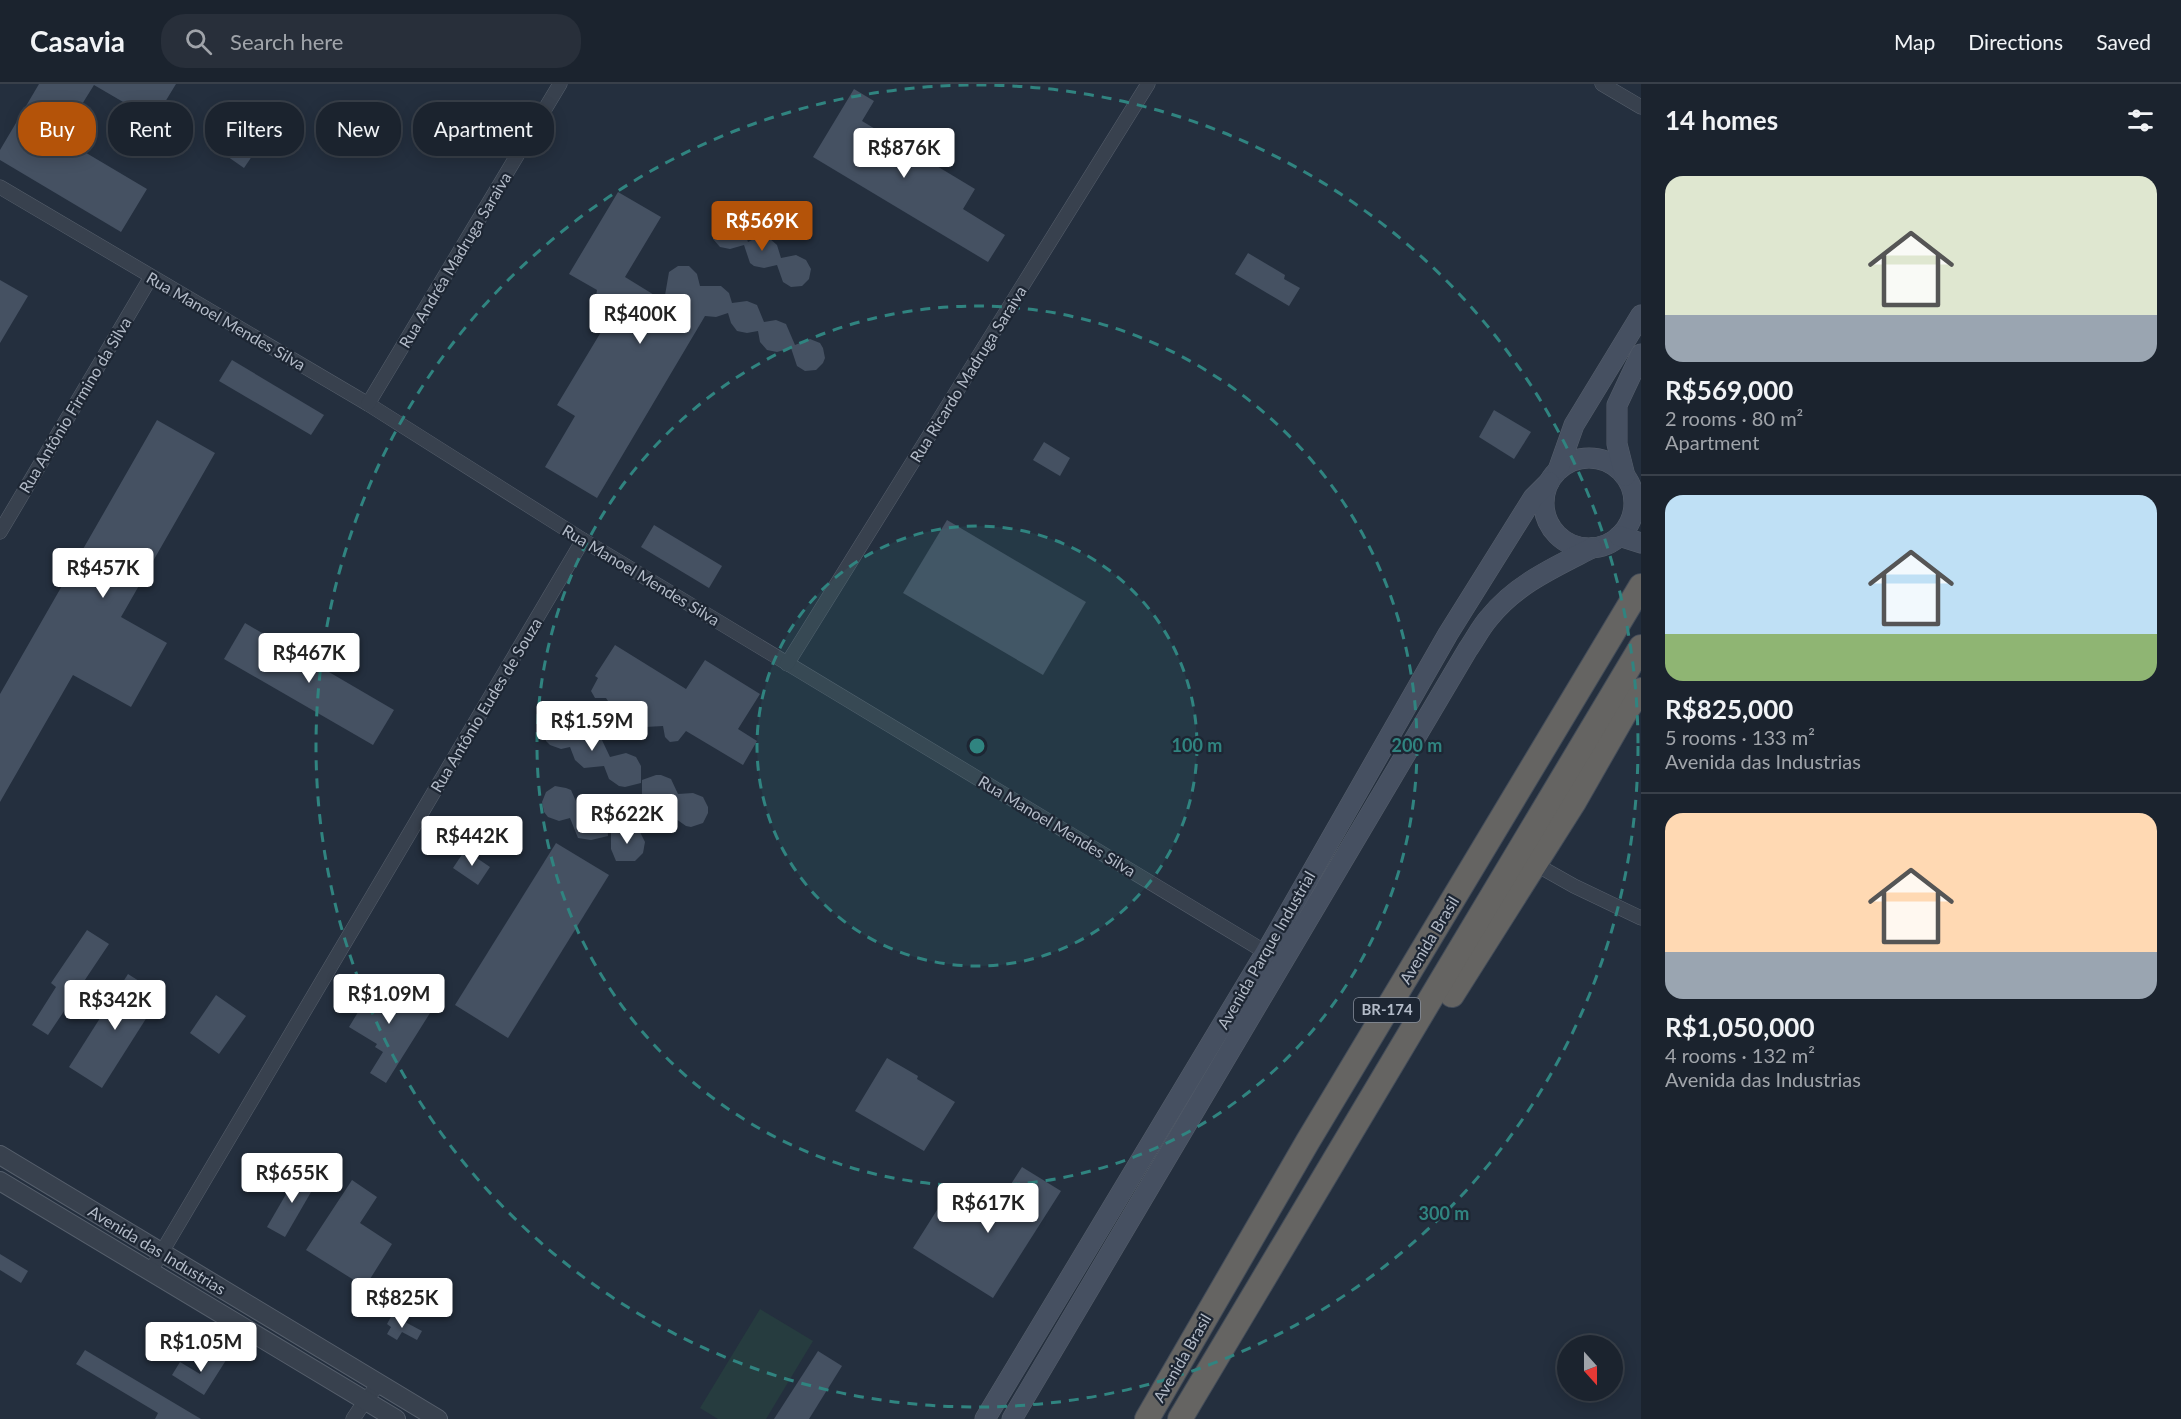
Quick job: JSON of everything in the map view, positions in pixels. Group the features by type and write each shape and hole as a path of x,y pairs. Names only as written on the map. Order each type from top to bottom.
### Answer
{"highway":[{"name":"Avenida Brasil","path":"1147,1419 1308,1141 1636,595"},
{"name":"Avenida Brasil","path":"1180,1419 1330,1164 1641,647"},
{"name":"BR-174","path":"1330,1164 1364,1131 1382,1105 1574,802 1626,711 1641,690"}],"main road":[{"name":"Avenida Parque Industrial","path":"1012,1418 1131,1216 1448,634 1533,498 1554,476 1574,425 1641,315"},
{"path":"1625,476 1614,466 1600,460 1586,459 1571,462 1554,476 1545,495 1544,508 1548,522 1555,533 1566,542 1578,547 1592,548 1606,544 1619,536 1637,512 1617,444 1617,405 1641,354"},
{"path":"1619,536 1641,543"},
{"name":"Avenida Parque Industrial","path":"988,1413 1113,1206 1490,617 1523,586 1545,571 1592,548"},
{"path":"1417,689 1438,700"},
{"path":"1113,1206 1131,1216"},
{"path":"988,1413 1012,1418"}],"street":[{"name":"Rua Andréa Madruga Saraiva","path":"368,404 560,84"},
{"name":"Rua Ricardo Madruga Saraiva","path":"788,664 1148,84"},
{"path":"1602,84 1641,107"},
{"name":"Rua Manoel Mendes Silva","path":"0,187 368,404 583,540 1274,957"},
{"name":"Rua Antônio Firmino da Silva","path":"0,532 151,277"},
{"name":"Rua Antônio Eudes de Souza","path":"150,1272 583,540"},
{"path":"1535,864 1574,886 1641,918"},
{"name":"Avenida das Industrias","path":"0,1155 438,1419"},
{"name":"Avenida das Industrias","path":"0,1181 396,1419"},
{"path":"353,1419 364,1401 379,1384"}],"green space":[{"path":"760,1309 813,1341 766,1419 718,1419 700,1408"}],"building":[{"path":"39,84 176,84 165,102 123,102 94,85 83,102 28,102"},
{"path":"854,89 874,101 862,121 975,189 963,209 1005,235 988,262 813,157"},
{"path":"18,120 18,156 91,156 147,189 121,232 0,160 0,150"},
{"path":"227,156 252,156 244,168"},
{"path":"618,192 661,217 625,277 664,301 669,272 678,266 689,266 697,274 700,286 721,286 729,293 732,303 747,301 757,305 764,322 776,320 786,324 795,345 810,339 820,343 825,358 816,370 805,371 797,366 791,348 777,352 767,350 760,342 758,331 747,333 737,331 728,313 716,317 705,316 597,498 545,467 575,416 557,405 607,322 594,308 597,290 569,274"},
{"path":"735,218 742,226 748,242 758,237 769,238 777,245 781,258 796,255 806,260 811,269 809,279 802,286 791,287 783,282 777,265 764,268 750,263 744,245 730,249 720,247 713,239 713,229 719,220"},
{"path":"1248,253 1285,275 1284,279 1300,288 1289,306 1235,274"},
{"path":"0,280 28,296 0,343"},
{"path":"232,360 324,415 311,435 219,381"},
{"path":"1494,410 1531,432 1514,459 1479,437"},
{"path":"157,420 215,453 121,617 167,643 131,707 73,675 0,802 0,694"},
{"path":"1044,442 1070,458 1060,476 1033,460"},
{"path":"947,520 1086,602 1043,675 903,593"},
{"path":"654,525 722,566 709,588 641,547"},
{"path":"245,623 394,710 373,745 224,659"},
{"path":"615,645 686,689 705,660 760,694 738,729 757,741 743,765 686,731 678,741 670,742 665,737 663,726 645,727 641,720 629,718 624,710 612,707 606,698 595,698 591,691 598,678 595,676"},
{"path":"557,715 568,716 572,719 580,735 592,734 601,738 610,757 626,753 636,757 641,766 641,783 625,787 619,786 609,779 604,766 584,768 575,760 570,747 561,749 550,745 546,741 543,730 548,720"},
{"path":"656,775 671,779 678,794 693,793 703,797 708,813 703,823 691,827 686,826 676,819 671,807 660,809 648,806 642,796 642,780"},
{"path":"555,786 571,790 578,806 592,805 602,810 607,819 608,836 591,840 578,838 570,818 559,821 548,817 544,812 542,802 546,792"},
{"path":"625,828 640,832 645,842 643,853 635,861 616,861 611,849 611,833"},
{"path":"556,843 609,875 508,1038 455,1005"},
{"path":"465,850 490,867 478,885 453,868"},
{"path":"87,930 109,944 48,1035 32,1025 56,987 51,983"},
{"path":"128,974 161,995 102,1088 69,1067"},
{"path":"380,976 395,985 392,990 430,1013 386,1083 370,1073 383,1052 375,1047 377,1044 349,1027"},
{"path":"216,995 246,1016 219,1054 190,1033"},
{"path":"887,1058 955,1102 924,1151 855,1111"},
{"path":"1022,1167 1061,1191 993,1298 913,1248 944,1199 985,1224"},
{"path":"300,1170 318,1180 285,1237 267,1227"},
{"path":"352,1180 377,1197 360,1223 392,1244 365,1287 306,1250"},
{"path":"0,1254 28,1271 21,1283 0,1270"},
{"path":"392,1315 422,1331 417,1340 402,1332 397,1340 387,1334 391,1327 387,1324"},
{"path":"216,1349 228,1357 204,1395 172,1375 180,1362 200,1374"},
{"path":"85,1350 201,1419 155,1419 158,1413 76,1364"},
{"path":"818,1351 842,1366 809,1419 774,1419"}]}
